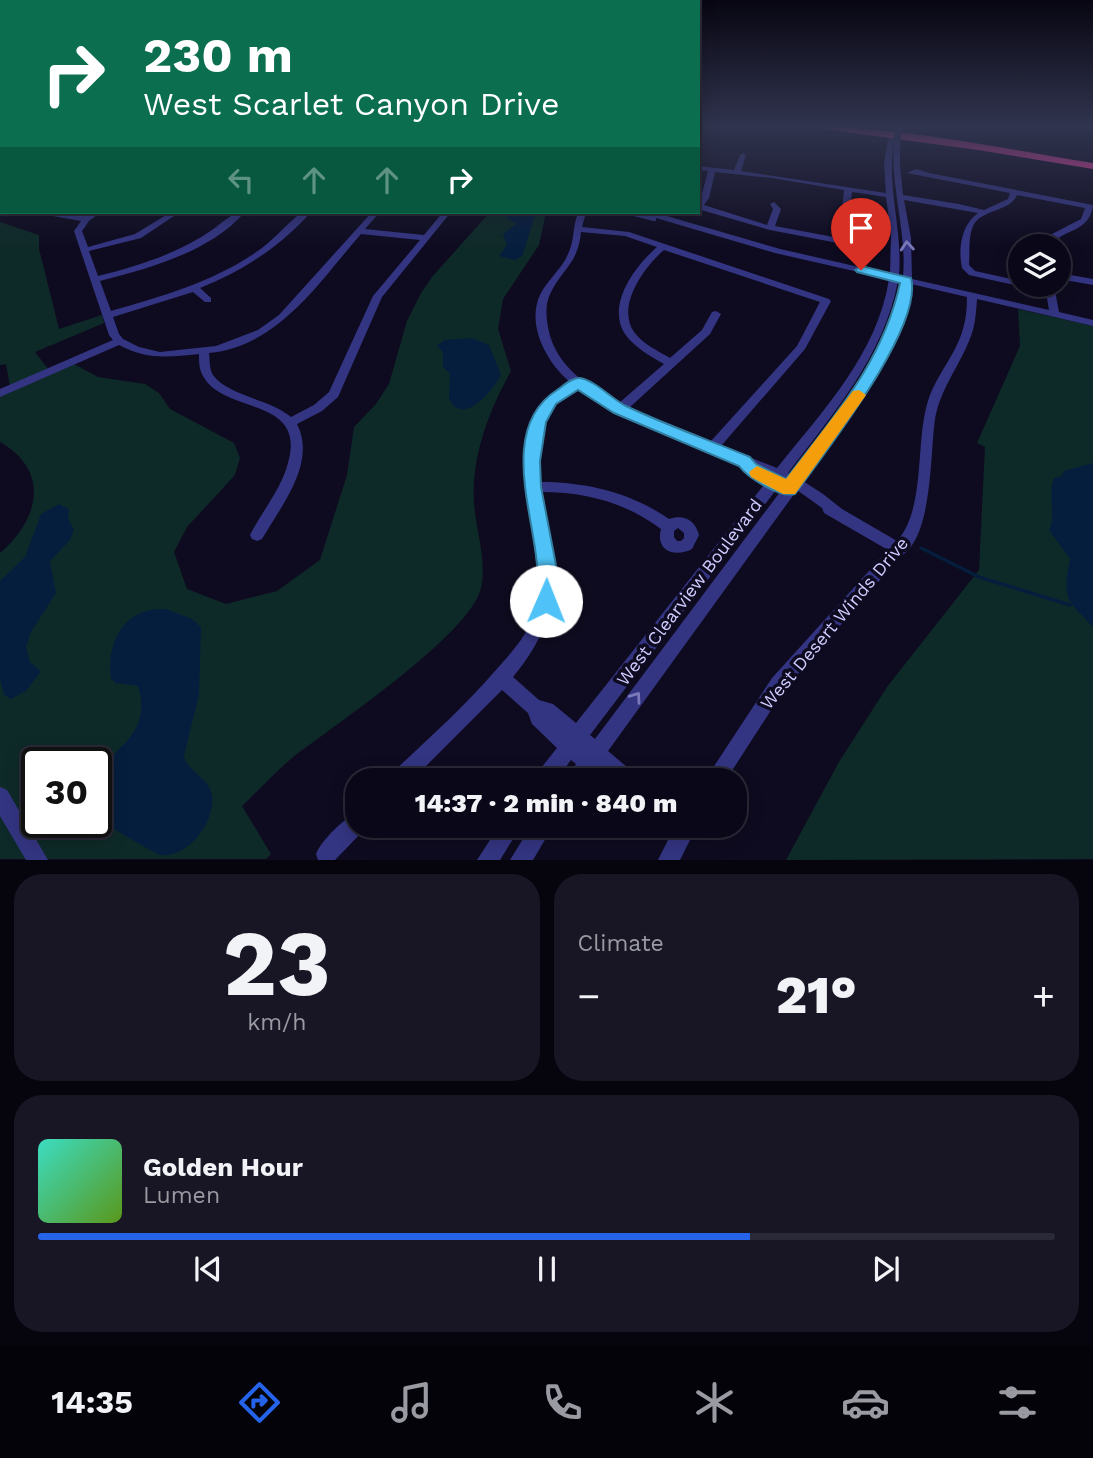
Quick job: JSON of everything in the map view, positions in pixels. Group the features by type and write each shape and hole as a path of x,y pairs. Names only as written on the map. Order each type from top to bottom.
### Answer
{"street":[{"path":"737,172 739,166"},
{"name":"West Clearview Boulevard","path":"585,768 881,360 899,318 907,242 895,197 895,166"},
{"path":"700,168 925,200 982,212"},
{"path":"700,205 705,198 712,169"},
{"path":"926,175 1091,207 1087,218 1058,234"},
{"path":"700,206 771,228 843,241 848,190"},
{"path":"1008,281 967,271 967,228 982,212 1012,200 1015,191"},
{"path":"771,228 777,209 774,204"},
{"path":"55,214 86,219"},
{"path":"94,214 86,219 78,232 119,341 136,350 160,355 204,352 248,338 283,317 374,214"},
{"path":"85,250 145,233 173,214"},
{"path":"95,280 179,255 205,241 239,214"},
{"path":"107,315 194,288 260,254 305,214"},
{"path":"290,422 317,408 334,394 378,296 445,214"},
{"path":"582,214 572,255 554,280 541,309 545,341 563,368 578,383 620,409 744,461 750,469 791,486 900,550"},
{"path":"629,214 775,256 1093,323"},
{"path":"652,214 778,251 901,281"},
{"path":"576,229 615,231 826,301 801,347 713,447"},
{"path":"359,231 426,238"},
{"path":"662,247 648,260 636,279 621,313 625,327 635,340 671,363"},
{"path":"1071,278 1093,282"},
{"name":"West Clearview Boulevard","path":"553,768 862,362 901,281"},
{"path":"194,288 208,300"},
{"name":"West Desert Winds Drive","path":"723,768 778,684 830,622 900,550 914,526 934,402 970,333 972,297"},
{"path":"1052,297 1055,315"},
{"path":"620,409 711,327 716,314"},
{"path":"0,393 119,341"},
{"path":"204,352 205,370 213,381 269,406 290,422 297,451 292,472 257,536"},
{"path":"411,768 501,677 530,642 546,601 547,565 532,487 538,422 551,401 578,383"},
{"path":"532,487 589,489 609,494 649,512 668,526"},
{"path":"501,677 535,708 538,718 607,768"},
{"path":"592,758 599,768"},
{"path":"0,797 38,859"},
{"path":"327,854 345,835"},
{"path":"487,859 502,838"},
{"path":"520,859 535,838"},
{"path":"668,859 675,838"}],"green space":[{"path":"488,214 546,214 539,245 503,299 498,329 511,371 489,418 475,469 474,503 483,578 471,607 453,630 427,654 367,703 292,758 242,806 271,854 266,859 0,859 0,553 24,526 34,496 33,481 27,467 0,442 0,396 11,392 6,364 0,365 0,222 39,235 39,249 59,329 102,315 104,323 35,352 52,374 74,364 98,377 145,384 159,393 170,409 234,443 240,458 235,475 187,527 174,552 187,589 226,604 277,591 320,560 347,475 354,427 376,404 389,384 407,321 432,277"},
{"path":"1018,309 1093,326 1093,859 786,860 839,762 887,687 979,570 985,447 977,443 1020,346"}],"water":[{"path":"505,214 536,214 522,256 515,260 499,256 507,245 503,234 516,224"},
{"path":"472,338 489,345 501,375 477,404 462,409 455,407 449,399 450,374 443,367 443,352 437,346 444,340"},
{"path":"1093,463 1093,627 1068,598 1066,583 1070,559 1049,530 1054,478 1062,476 1064,471"},
{"path":"59,504 69,509 68,518 74,530 70,540 50,561 56,593 31,632 26,647 30,662 41,671 26,691 11,699 4,695 0,679 0,581 25,557 41,514"},
{"path":"166,609 192,619 201,627 199,695 184,756 190,767 207,784 212,795 210,815 198,836 181,850 161,855 112,827 112,757 137,726 141,715 141,702 138,686 116,683 111,679 112,652 115,640 129,620 151,610"}],"waterway":[{"path":"921,548 979,577 1070,605"}],"slow traffic":[{"path":"757,472 789,489 859,395"}],"route":[{"path":"546,601 547,565 532,487 532,461 538,422 551,401 578,383 620,409 744,461 750,469 789,489 874,373 899,318 907,281 861,270"}]}
